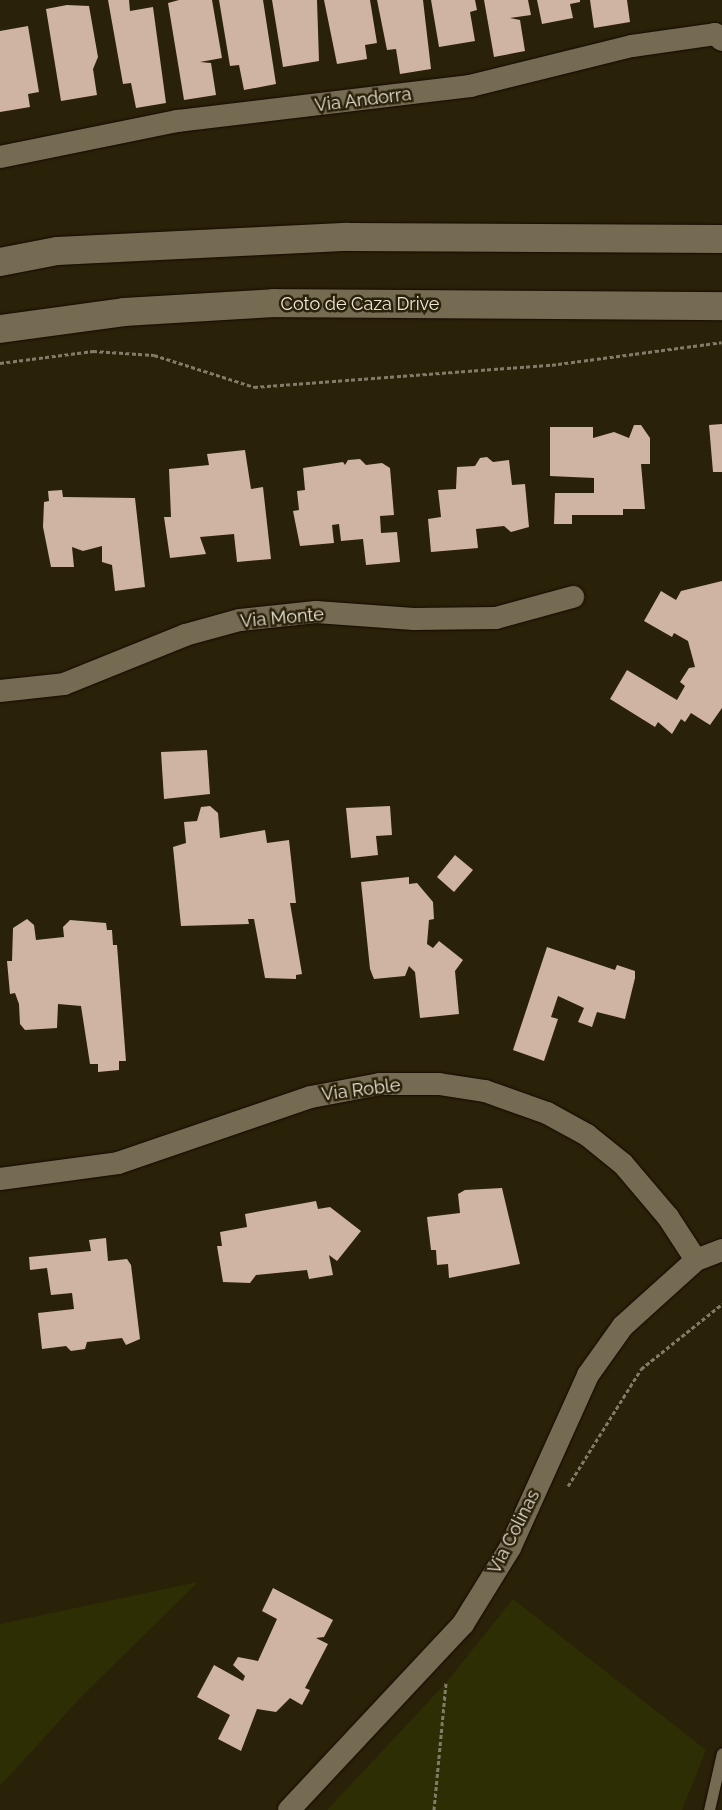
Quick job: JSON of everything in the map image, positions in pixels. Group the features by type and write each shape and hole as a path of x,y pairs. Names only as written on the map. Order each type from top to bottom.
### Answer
{"main road":[{"path":"0,262 57,251 348,237 722,239"},
{"name":"Coto de Caza Drive","path":"0,329 124,312 274,303 722,306"}],"street":[{"name":"Via Andorra","path":"0,157 177,121 470,86 632,46 714,34 722,40"},
{"name":"Via Monte","path":"0,692 64,684 184,635 240,620 316,612 414,619 496,618 573,597"},
{"name":"Via Roble","path":"0,1179 118,1163 311,1097 380,1084 438,1084 485,1091 547,1113 587,1135 623,1164 668,1217 696,1260"},
{"name":"Via Colinas","path":"289,1810 463,1624 510,1548 588,1375 623,1326 696,1260 722,1250"}],"lane":[{"path":"709,1810 722,1753"}],"path":[{"path":"0,363 93,351 154,355 254,387 558,364 722,342"},
{"path":"564,1493 641,1369 722,1304"},
{"path":"434,1810 445,1684 450,1675"}],"shaded area":[{"path":"198,1582 82,1696 0,1786 0,1624"},
{"path":"513,1599 706,1750 682,1810 327,1810 445,1684"}],"building":[{"path":"108,0 129,0 130,11 153,7 166,103 136,108 131,83 123,84"},
{"path":"179,0 212,0 222,58 200,62 211,63 216,95 184,100 168,3"},
{"path":"219,0 263,0 276,84 244,90 239,65 230,66"},
{"path":"272,0 317,0 319,61 283,67"},
{"path":"324,0 370,0 377,43 365,45 367,59 337,64"},
{"path":"377,0 423,0 431,69 400,74 396,49 387,50"},
{"path":"431,0 475,0 477,10 470,12 475,41 439,47"},
{"path":"484,0 528,0 531,15 510,18 520,20 525,51 494,57"},
{"path":"537,0 580,0 580,2 570,4 573,18 542,24"},
{"path":"590,0 627,0 630,22 594,28"},
{"path":"67,5 89,6 98,57 93,69 97,95 61,101 46,9"},
{"path":"28,26 39,92 28,94 30,107 0,112 0,31"},
{"path":"722,424 722,472 713,472 709,425"},
{"path":"634,425 641,425 650,438 650,464 641,464 645,509 623,509 623,515 572,515 572,524 554,524 555,493 594,493 594,478 550,476 550,427 593,427 593,438 614,432 629,438"},
{"path":"245,450 251,489 263,487 271,559 237,562 234,534 200,537 206,554 170,558 164,517 171,517 169,469 209,465 207,454"},
{"path":"487,457 493,462 509,460 512,485 525,484 529,527 511,532 504,526 476,529 478,548 431,552 428,519 441,517 438,490 456,489 457,467 475,466 480,458"},
{"path":"360,459 366,465 382,463 390,468 394,515 380,516 381,533 397,532 400,562 366,565 363,539 341,541 339,524 332,525 334,543 300,546 293,511 299,510 297,491 305,490 303,468 343,462 345,465 348,460"},
{"path":"62,490 63,497 135,498 145,587 115,591 112,565 102,562 102,546 83,551 72,547 74,567 51,567 43,527 44,502 49,501 48,491"},
{"path":"722,581 722,708 710,725 691,713 685,722 681,719 672,734 658,722 655,727 610,699 627,670 677,700 685,686 680,682 689,668 695,667 688,641 674,633 672,637 644,621 661,591 676,600 681,591"},
{"path":"207,750 210,794 164,799 161,752"},
{"path":"210,806 218,813 220,838 265,830 267,843 289,840 296,903 290,903 302,974 296,975 296,979 265,978 254,919 248,919 249,924 181,926 173,847 186,843 184,822 197,821 201,807"},
{"path":"390,806 392,835 376,836 378,855 351,858 346,808"},
{"path":"455,855 473,870 454,892 437,877"},
{"path":"409,877 409,884 417,883 433,902 434,919 429,920 427,944 433,948 439,941 463,960 455,971 459,1014 420,1018 415,972 409,966 405,976 374,979 370,969 361,882"},
{"path":"27,919 34,925 36,940 64,937 63,927 70,920 106,923 107,930 112,930 113,945 117,945 126,1061 119,1061 119,1070 98,1072 98,1064 90,1064 81,1006 58,1004 57,1028 25,1030 20,1024 19,1004 15,993 10,994 7,961 12,961 13,928"},
{"path":"547,947 615,970 617,965 635,971 635,978 625,1019 597,1012 592,1027 578,1022 584,1008 558,996 551,1017 558,1019 544,1061 513,1050"},
{"path":"502,1188 520,1264 449,1278 448,1264 437,1265 436,1250 431,1250 427,1217 460,1213 458,1194 465,1190"},
{"path":"316,1201 318,1209 330,1207 361,1231 337,1261 329,1255 333,1275 309,1279 307,1270 256,1275 250,1283 223,1282 217,1246 222,1246 220,1232 247,1227 245,1214"},
{"path":"106,1238 108,1261 127,1259 131,1265 140,1339 126,1345 122,1338 87,1342 85,1349 71,1351 66,1346 42,1349 38,1313 74,1309 72,1293 51,1295 47,1268 30,1270 29,1257 91,1251 89,1240"},
{"path":"273,1588 333,1620 324,1637 316,1638 328,1644 305,1688 310,1690 302,1705 290,1698 276,1712 257,1709 241,1751 218,1739 230,1715 197,1697 214,1665 243,1681 245,1676 233,1665 238,1657 258,1661 277,1619 262,1611"}]}
